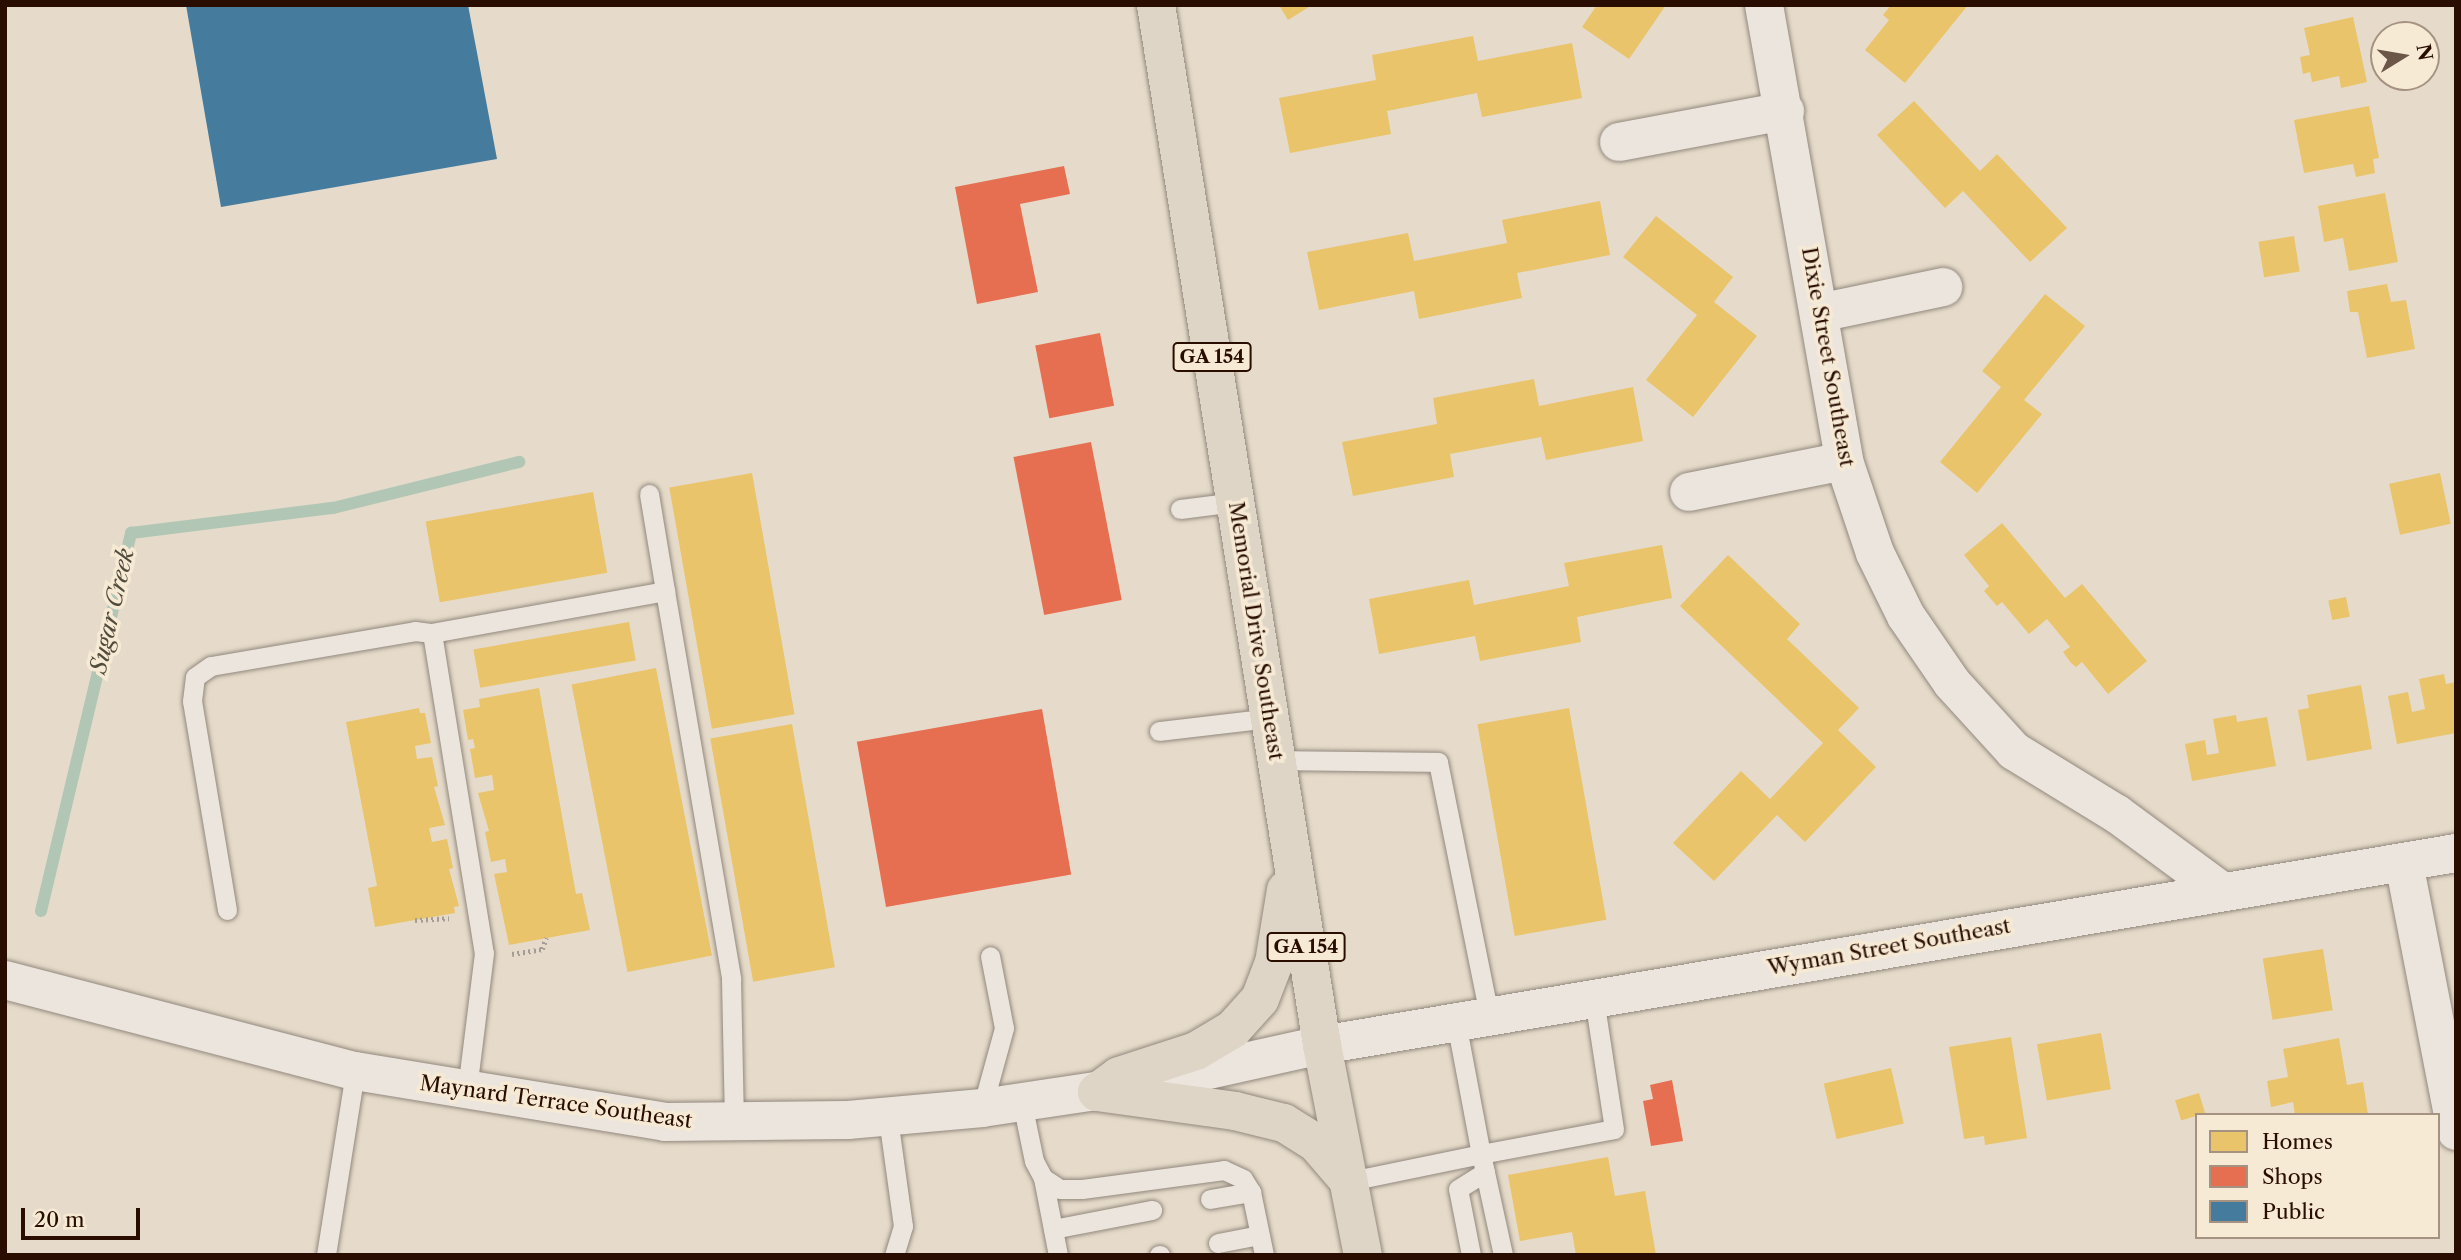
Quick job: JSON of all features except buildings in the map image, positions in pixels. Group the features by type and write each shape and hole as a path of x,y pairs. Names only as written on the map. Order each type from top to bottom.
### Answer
{"main road":[{"name":"Memorial Drive Southeast","path":"1156,5 1322,1045 1363,1255"},
{"path":"1097,1092 1119,1076 1196,1051 1233,1029 1260,999 1274,963 1290,850"},
{"path":"1097,1092 1235,1111 1284,1123 1317,1144 1349,1181"}],"street":[{"name":"Dixie Street Southeast","path":"1764,5 1785,111 1844,461 1874,553 1906,616 1961,692 2014,751 2118,814 2220,890"},
{"path":"1619,142 1785,111"},
{"path":"1819,313 1943,287"},
{"path":"1689,492 1844,461"},
{"name":"Wyman Street Southeast","path":"1322,1045 2220,890 2456,853"},
{"path":"2404,863 2456,1131"},
{"name":"Maynard Terrace Southeast","path":"5,980 355,1071 665,1122 734,1124 888,1118 982,1108 1097,1092 1322,1045"}],"lane":[{"path":"649,494 731,979 734,1124"},
{"path":"1180,509 1235,502"},
{"path":"227,910 192,701 195,677 211,666 415,631 432,633 665,591"},
{"path":"432,633 484,958 467,1090"},
{"path":"1158,731 1269,718"},
{"path":"1276,760 1438,762 1472,1019 1483,1163 1503,1255"},
{"path":"982,1108 1004,1028 990,956"},
{"path":"1349,1181 1483,1163 1614,1129 1594,999"},
{"path":"326,1255 355,1071"},
{"path":"1022,1103 1034,1161 1043,1178 1058,1255"},
{"path":"888,1118 903,1226 894,1255"},
{"path":"1471,1255 1458,1189 1483,1163"},
{"path":"1043,1178 1060,1189 1082,1189 1224,1170 1243,1179 1251,1192 1264,1255"},
{"path":"1210,1199 1251,1192"},
{"path":"1053,1229 1152,1210"},
{"path":"1218,1243 1259,1235"}],"path":[{"path":"484,958 542,949 546,938"}],"waterway":[{"name":"Sugar Creek","path":"41,911 131,533 333,508 519,462"}]}
